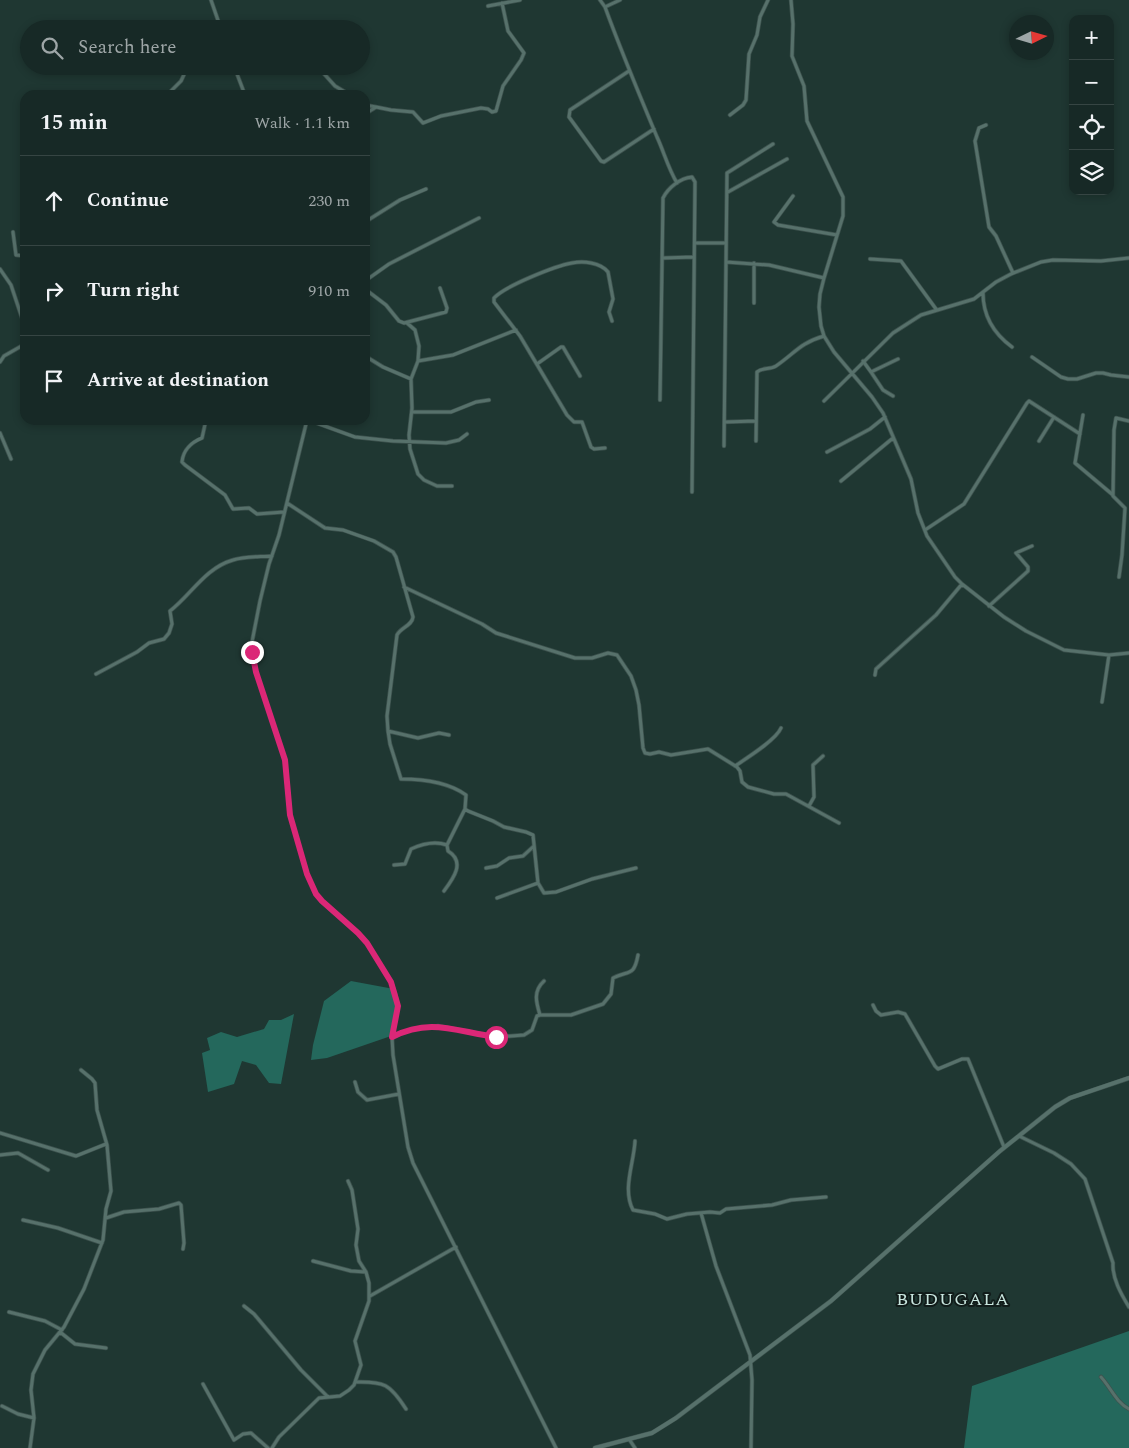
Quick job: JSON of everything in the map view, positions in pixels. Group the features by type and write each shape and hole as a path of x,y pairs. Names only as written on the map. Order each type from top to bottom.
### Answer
{"street":[{"path":"211,0 218,20"},
{"path":"488,6 520,0"},
{"path":"600,0 605,7 629,72 667,164 677,183"},
{"path":"605,7 620,0"},
{"path":"730,115 743,105 746,100 749,54 757,35 760,17 768,0"},
{"path":"790,0 793,34 792,56 804,86 807,121 843,197 843,216 824,278 819,307 824,336 834,352 872,397 885,417 911,480 918,512 930,541 962,584 989,606 1026,631 1057,648 1109,656 1129,653"},
{"path":"370,106 413,112 423,123 441,116 481,108 496,112 503,86 524,53 508,31 502,3"},
{"path":"629,72 570,110 569,117 601,161 604,162 654,129"},
{"path":"172,90 181,81 184,75"},
{"path":"237,75 243,90"},
{"path":"325,75 335,86 342,90"},
{"path":"370,111 376,107"},
{"path":"986,125 979,128 975,141 988,228 996,236 1013,273"},
{"path":"724,446 727,173 773,144"},
{"path":"728,192 787,159"},
{"path":"660,400 663,198 677,183 689,177 694,178 695,182 692,492"},
{"path":"370,219 390,206 426,189"},
{"path":"793,196 774,222 778,225 837,235"},
{"path":"370,277 389,264 479,218"},
{"path":"13,232 16,254 20,255"},
{"path":"695,243 726,243"},
{"path":"663,258 694,257"},
{"path":"824,401 893,333 914,319 936,309 974,299 996,282 1032,265 1047,261 1101,261 1129,258"},
{"path":"870,259 902,261 936,309"},
{"path":"726,262 754,263 809,273 824,278"},
{"path":"606,448 590,448 582,422 574,422 567,415 516,330 494,302 494,298 505,290 538,274 572,263 598,264 608,272 613,299 609,312 612,321"},
{"path":"754,263 754,304"},
{"path":"0,268 11,285 20,311"},
{"path":"407,323 446,312 447,308 440,288"},
{"path":"983,292 984,308 991,327 1012,347"},
{"path":"370,293 386,305 399,321 413,327 418,338 418,361 411,380 412,412 409,442 414,465 418,474 424,480 437,486 452,486"},
{"path":"418,361 453,355 516,330"},
{"path":"756,441 757,372 761,369 773,368 806,342 824,336"},
{"path":"537,364 561,346 580,376"},
{"path":"0,362 4,356 20,347"},
{"path":"1032,357 1061,377 1068,379 1077,379 1096,373 1129,378"},
{"path":"370,359 411,380"},
{"path":"871,372 898,359"},
{"path":"863,361 883,390 893,396"},
{"path":"412,412 451,412 476,402 488,400"},
{"path":"925,530 964,504 1029,401 1080,434"},
{"path":"1082,415 1075,463 1125,508 1119,577"},
{"path":"827,452 870,429 885,417"},
{"path":"1039,441 1054,417"},
{"path":"1113,496 1114,430 1116,418 1129,421"},
{"path":"725,422 756,421"},
{"path":"205,425 202,438 194,441 184,452 182,458 184,465 227,496 233,509 248,508 257,514 284,512"},
{"path":"307,425 255,625 252,652 256,672 285,760 290,815 298,848 316,894 367,943 391,982 398,1006 392,1037 393,1056 408,1147 413,1163 512,1364 556,1448"},
{"path":"322,425 355,437 409,442 452,442 467,434"},
{"path":"0,433 11,459"},
{"path":"841,480 893,438"},
{"path":"287,503 325,528 374,540 388,548 396,557 413,620 401,629 397,635 387,716 390,744 401,779 423,779 456,787 466,794 465,810 447,845 448,851 455,857 458,869 456,875 444,891"},
{"path":"989,606 1028,571 1028,567 1016,553 1032,546"},
{"path":"96,674 137,652 149,643 167,637 172,624 170,611 178,606 210,572 234,559 272,556"},
{"path":"875,675 876,669 936,615 962,584"},
{"path":"404,587 490,628 496,633 575,658 592,658 608,652 617,655 633,682 639,705 645,753 659,752 671,755 708,749 735,766 740,771 742,782 748,787 774,794 786,794 838,823"},
{"path":"1102,702 1109,656"},
{"path":"735,766 772,740 781,728"},
{"path":"388,731 418,738 438,733 449,735"},
{"path":"809,806 814,797 812,765 823,756"},
{"path":"465,810 504,827 533,835 538,883 544,893 550,893 592,878 636,868"},
{"path":"394,866 405,864 411,849 422,844 447,845"},
{"path":"486,868 497,866 509,858 523,856 535,845"},
{"path":"497,898 538,883"},
{"path":"540,1014 570,1015 603,1004 611,994 613,978 633,971 636,968 638,955"},
{"path":"540,1014 536,995 537,989 544,981"},
{"path":"872,1005 882,1015 898,1012 906,1014 938,1069 962,1059 968,1059 1004,1147"},
{"path":"392,1037 413,1028 438,1026 496,1037 524,1035 532,1030 540,1014"},
{"path":"30,1448 34,1418 31,1383 33,1374 45,1350 61,1331 84,1289 102,1243 111,1186 106,1144 96,1103 94,1083 81,1070"},
{"path":"594,1448 643,1436 660,1429 831,1301 1004,1147 1064,1101 1129,1078"},
{"path":"355,1082 358,1092 367,1100 399,1094"},
{"path":"0,1133 72,1155 87,1152 106,1144"},
{"path":"1018,1136 1054,1153 1071,1164 1085,1179 1113,1263 1112,1270 1116,1282 1129,1307"},
{"path":"635,1141 628,1190 633,1210 655,1214 668,1219 686,1214 720,1213 726,1209 766,1206 791,1200 826,1196"},
{"path":"0,1155 18,1153 48,1170"},
{"path":"203,1384 234,1440 243,1434 251,1433 270,1448 319,1398 334,1398 345,1394 355,1382 361,1362 356,1348 356,1338 368,1304 369,1283 356,1245 358,1229 352,1190 348,1181"},
{"path":"106,1218 124,1212 159,1208 179,1203 181,1205 183,1249"},
{"path":"701,1213 712,1251 747,1346 751,1362 752,1448"},
{"path":"24,1220 58,1228 102,1243"},
{"path":"369,1297 456,1247"},
{"path":"313,1261 351,1271 366,1272"},
{"path":"244,1306 254,1314 301,1370 328,1398"},
{"path":"10,1312 45,1321 61,1331 75,1344 106,1348"},
{"path":"1101,1377 1112,1389 1117,1401 1129,1409"},
{"path":"355,1382 381,1383 395,1394 406,1409"},
{"path":"2,1406 18,1414 34,1418"},
{"path":"629,1439 635,1448"}],"green space":[{"path":"351,981 394,989 396,1006 391,1036 327,1058 311,1060 324,1001"},
{"path":"294,1014 281,1084 269,1083 256,1065 242,1061 234,1084 208,1092 202,1053 210,1050 207,1038 221,1032 237,1037 264,1029 269,1020 281,1020"},
{"path":"1129,1331 1129,1448 964,1448 972,1386"}],"district":[{"name":"BUDUGALA","path":"953,1299"}],"route":[{"path":"252,652 256,672 285,760 290,815 307,874 316,894 367,943 391,982 398,1001 392,1037 413,1028 438,1026 496,1037"}]}
